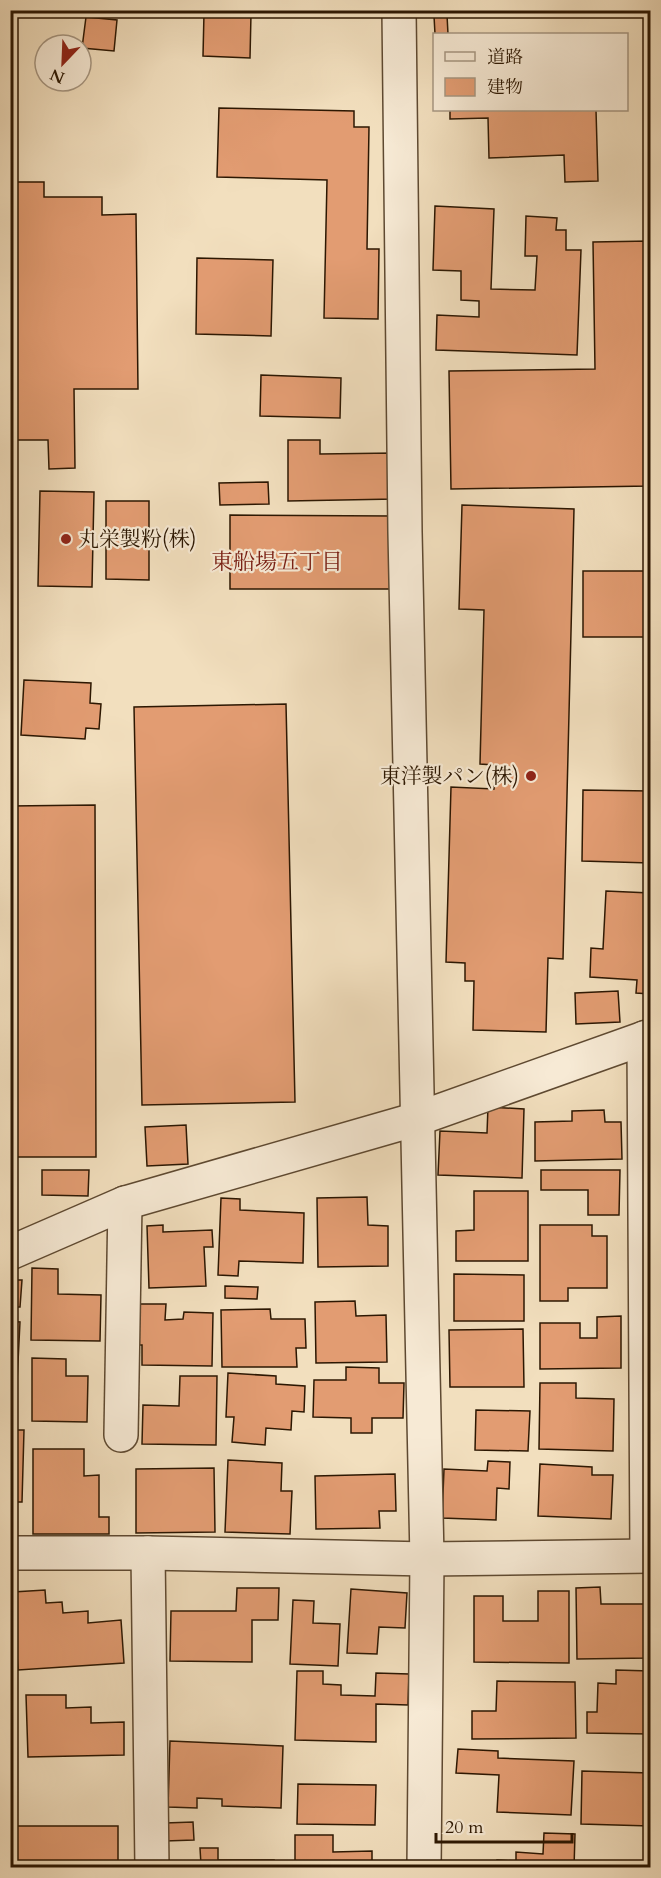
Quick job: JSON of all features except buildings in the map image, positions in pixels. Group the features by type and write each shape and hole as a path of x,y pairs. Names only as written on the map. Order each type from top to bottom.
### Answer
{"street":[{"path":"399,10 405,532 427,1559 424,1868"},
{"path":"10,1253 125,1203 417,1119 647,1037 649,1556 427,1559 148,1552 10,1552"},
{"path":"121,1436 125,1203"},
{"path":"148,1552 152,1868"}],"place":[{"name":"丸栄製粉(株)","path":"66,539"},
{"name":"東洋製パン(株)","path":"531,776"}],"district":[{"name":"東船場五丁目","path":"277,562"}]}
